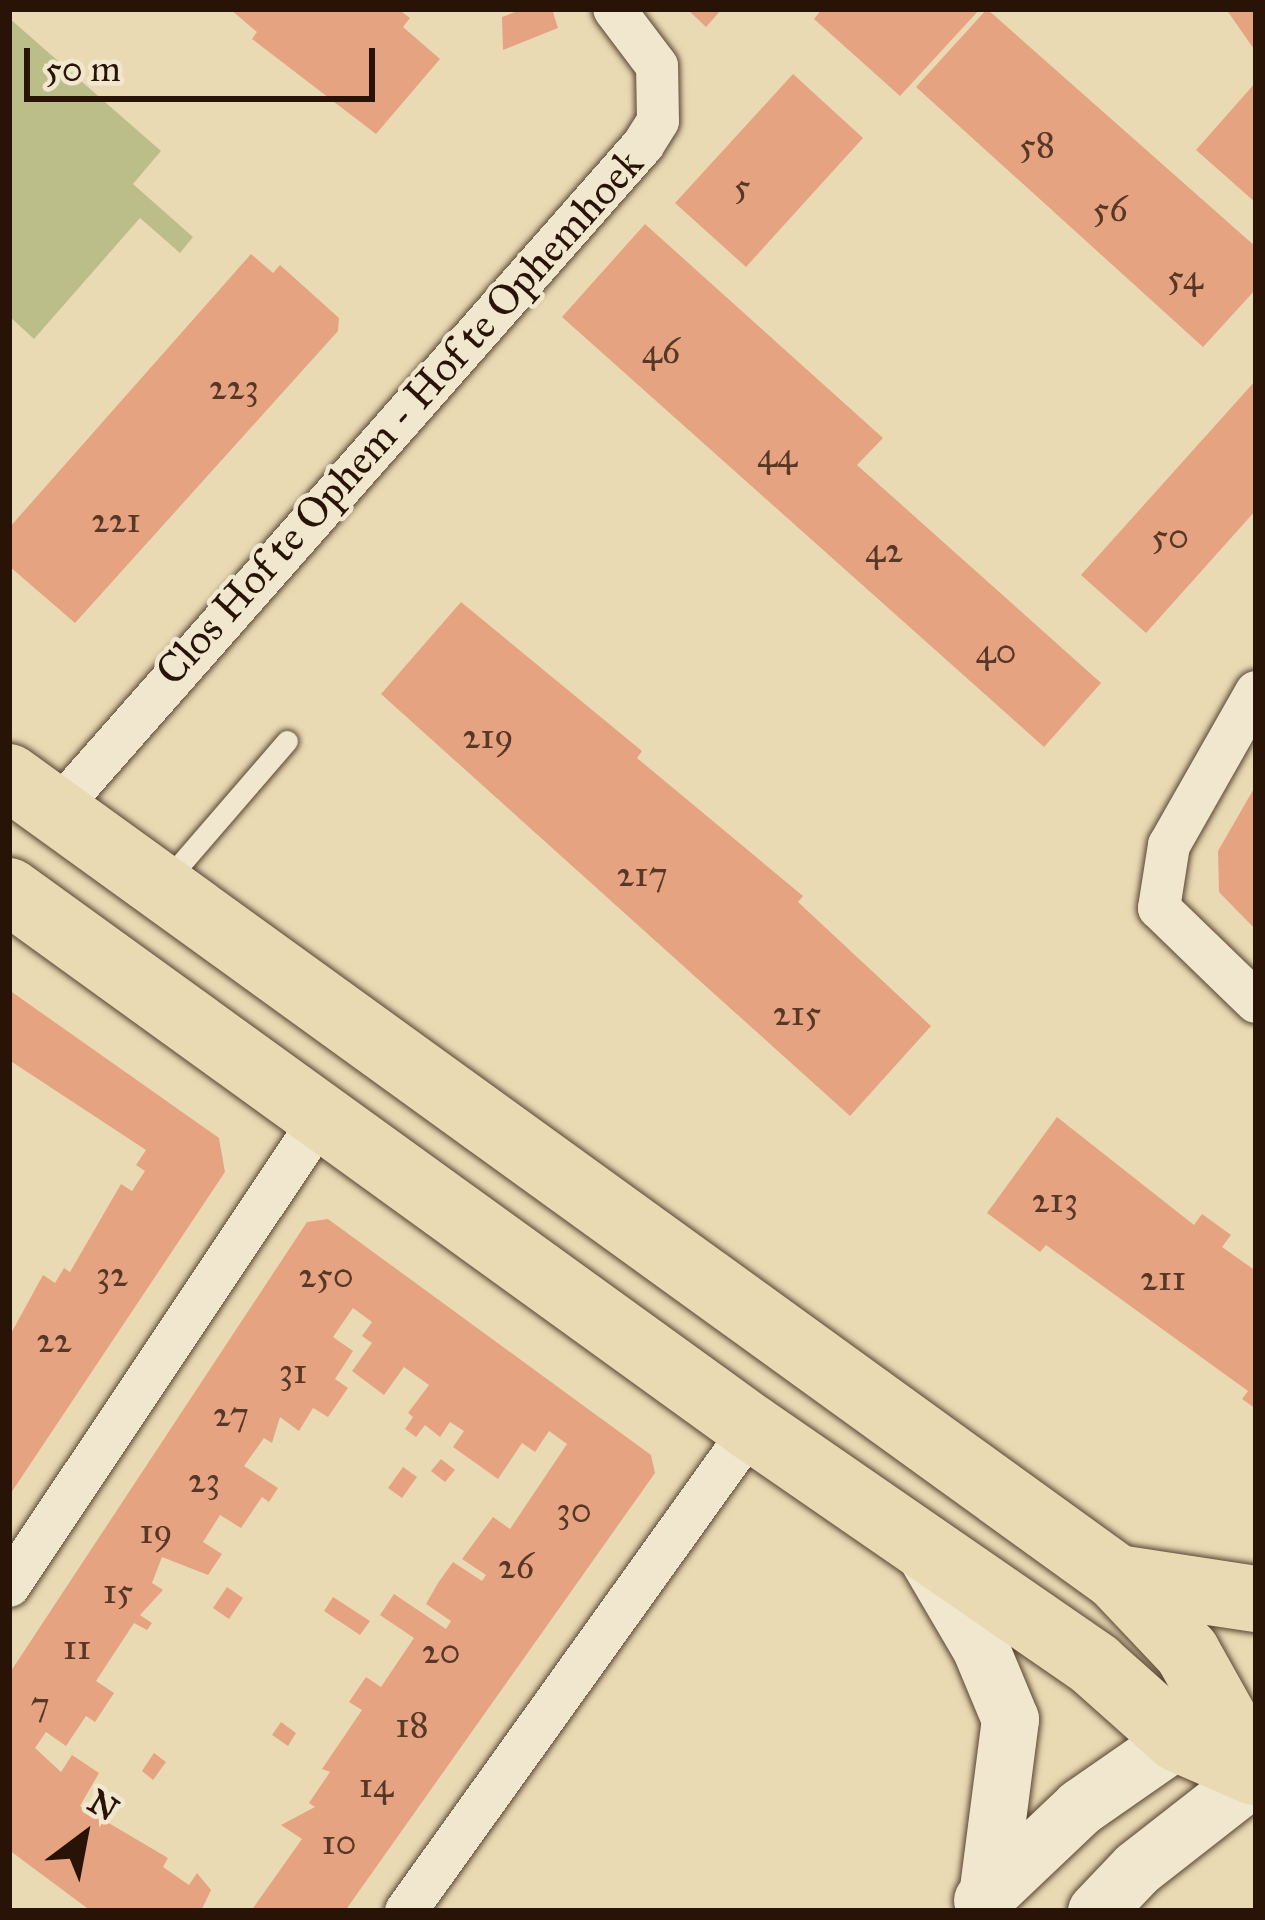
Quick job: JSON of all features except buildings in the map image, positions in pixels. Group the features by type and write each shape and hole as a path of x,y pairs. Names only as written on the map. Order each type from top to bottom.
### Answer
{"main road":[{"path":"32,794 1118,1578 1187,1652 1256,1773"},
{"path":"9,890 923,1550 1095,1665 1218,1711"},
{"path":"1118,1578 1256,1599"}],"street":[{"name":"Clos Hof te Ophem - Hof te Ophemhoek","path":"32,794 643,145 658,121 657,66 614,9"},
{"path":"1256,692 1169,845 1159,908 1256,1002"},
{"path":"9,1586 322,1117"},
{"path":"406,1911 752,1428"},
{"path":"923,1550 980,1647 1010,1719 980,1903"},
{"path":"980,1903 1080,1808 1218,1711"},
{"path":"1096,1911 1256,1773"}],"lane":[{"path":"161,887 287,742"}],"green space":[{"path":"9,18 161,151 133,184 193,237 180,253 140,218 34,339 9,316"}]}
